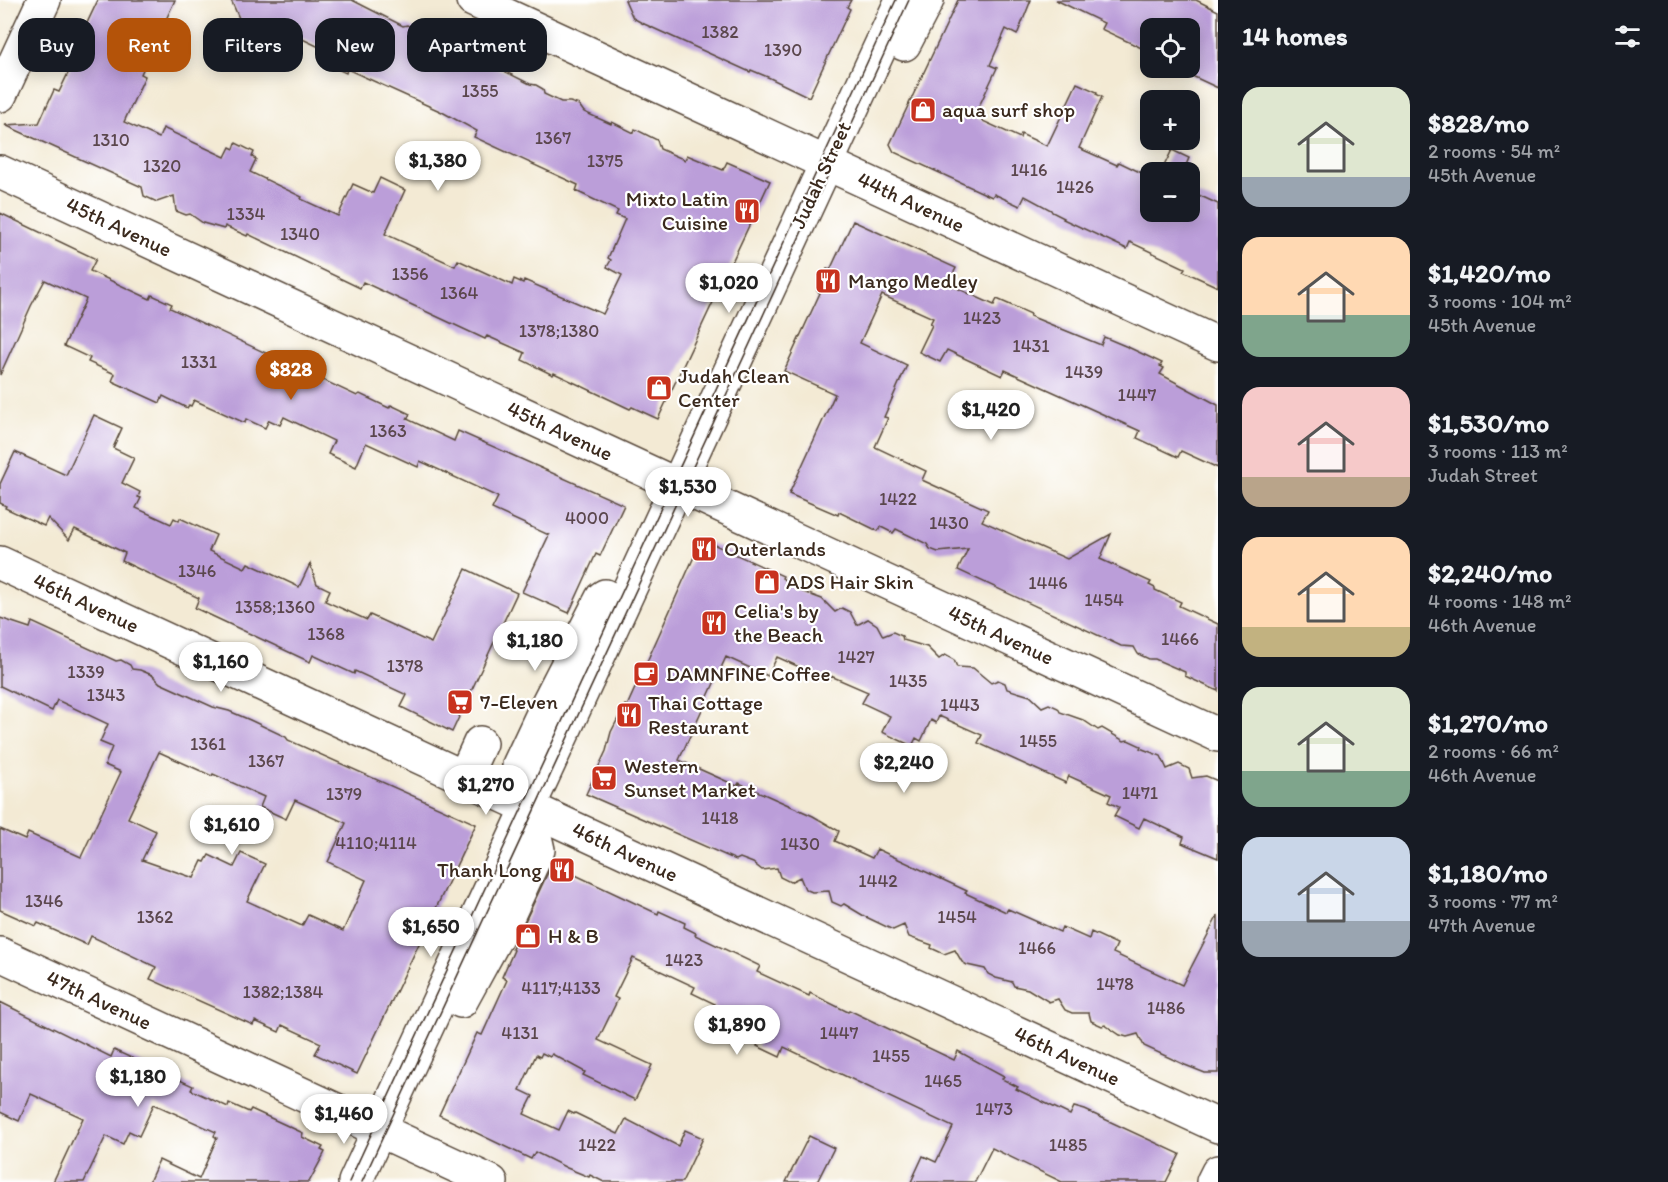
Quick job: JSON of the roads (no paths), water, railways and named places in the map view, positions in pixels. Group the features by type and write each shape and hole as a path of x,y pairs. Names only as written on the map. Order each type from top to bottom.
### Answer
{"street":[{"path":"0,95 44,0"},
{"name":"44th Avenue","path":"473,0 1218,344"},
{"name":"Judah Street","path":"355,1182 902,0"},
{"name":"Judah Street","path":"871,68 904,44 927,0"},
{"name":"45th Avenue","path":"0,172 1218,735"},
{"name":"46th Avenue","path":"0,563 1218,1126"},
{"path":"529,807 519,765 549,701 575,632 602,598 636,576"},
{"path":"464,778 480,744"},
{"name":"47th Avenue","path":"0,954 491,1182"},
{"path":"1214,1182 1218,1172"}],"tram line":[{"path":"349,1182 896,0"},
{"path":"362,1182 909,0"}],"place":[{"name":"aqua surf shop","path":"923,110"},
{"name":"Mixto Latin Cuisine","path":"747,211"},
{"name":"Mango Medley","path":"828,281"},
{"name":"Judah Clean Center","path":"659,388"},
{"name":"Outerlands","path":"704,549"},
{"name":"ADS Hair Skin","path":"767,582"},
{"name":"Celia's by the Beach","path":"714,623"},
{"name":"DAMNFINE Coffee","path":"646,674"},
{"name":"7-Eleven","path":"460,702"},
{"name":"Thai Cottage Restaurant","path":"629,715"},
{"name":"Western Sunset Market","path":"604,778"},
{"name":"Thanh Long","path":"562,870"},
{"name":"H & B","path":"528,936"}]}
